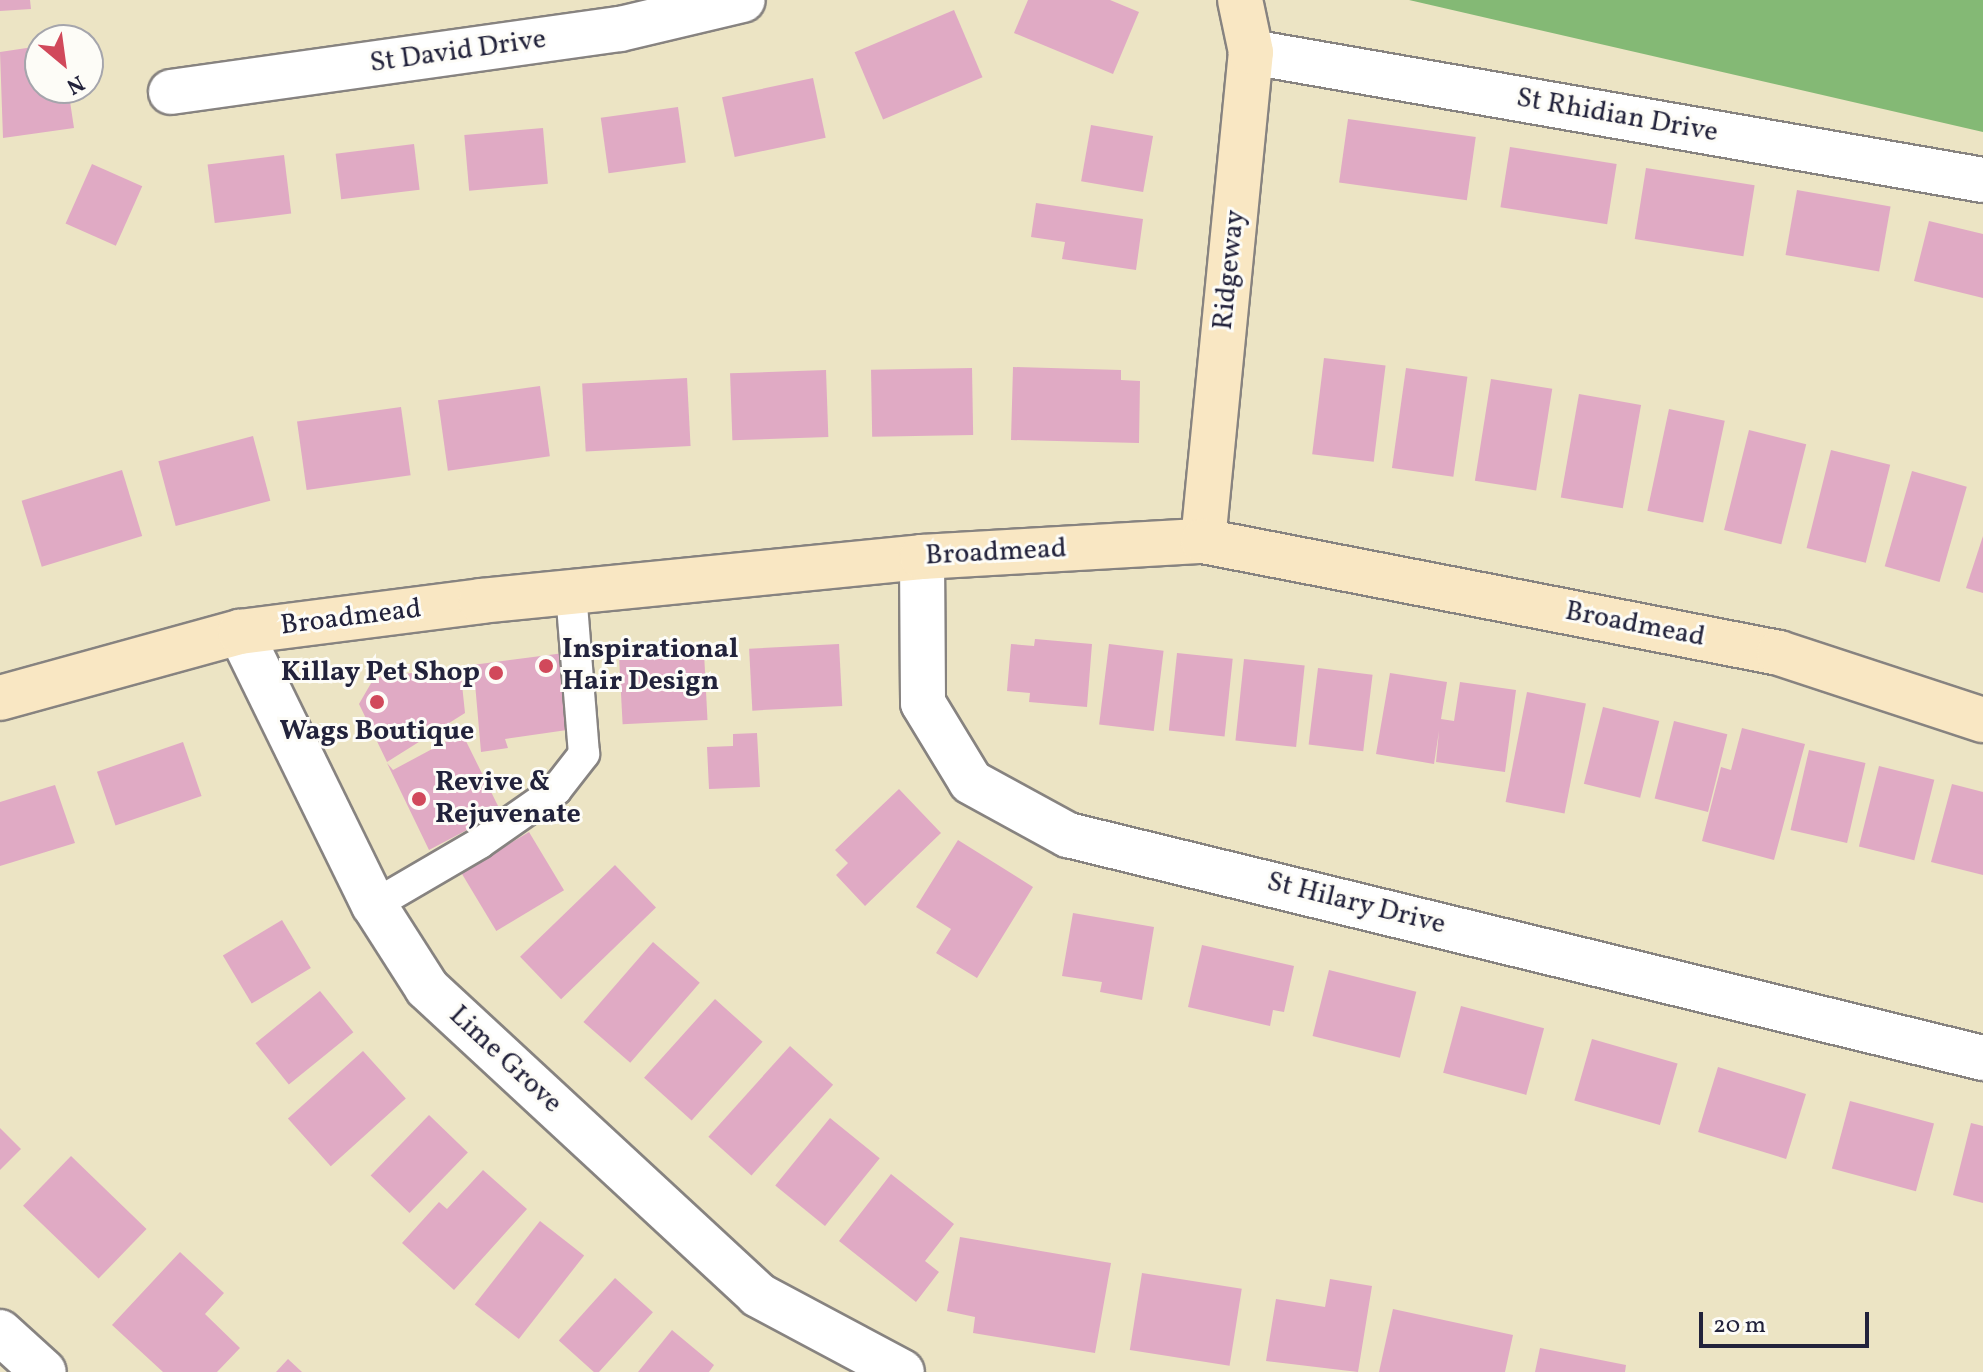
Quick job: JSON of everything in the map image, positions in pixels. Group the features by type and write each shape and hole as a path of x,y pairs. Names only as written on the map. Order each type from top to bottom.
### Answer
{"street":[{"name":"St David Drive","path":"166,89 620,29 743,0"},
{"name":"Ridgeway","path":"1203,541 1251,52 1240,0"},
{"name":"St Rhidian Drive","path":"1251,52 1983,180"},
{"name":"Broadmead","path":"0,698 240,632 571,592 922,557 1203,541 1779,653 1983,720"},
{"name":"St Hilary Drive","path":"922,557 923,703 971,782 1068,835 1983,1058"},
{"name":"Lime Grove","path":"240,632 374,905 427,988 758,1295 902,1372"},
{"path":"0,1332 44,1372"}],"lane":[{"path":"374,905 480,843 556,790 584,754 571,592"}],"green space":[{"path":"1409,0 1983,0 1983,132"}],"building":[{"path":"0,0 30,0 31,9 0,11"},
{"path":"1028,0 1110,0 1139,12 1113,74 1014,33"},
{"path":"954,10 983,77 883,119 855,52"},
{"path":"24,48 24,104 70,104 74,128 3,138 0,52"},
{"path":"813,78 826,138 735,157 722,97"},
{"path":"678,107 686,162 609,173 601,118"},
{"path":"1348,119 1476,137 1467,200 1339,182"},
{"path":"1091,125 1153,136 1143,192 1081,181"},
{"path":"543,128 548,184 469,191 464,135"},
{"path":"414,144 420,190 341,199 336,154"},
{"path":"1510,147 1617,164 1607,224 1500,207"},
{"path":"284,155 291,214 215,223 208,164"},
{"path":"92,164 142,186 116,246 66,223"},
{"path":"1646,168 1755,185 1743,256 1635,239"},
{"path":"1797,190 1891,206 1879,271 1786,255"},
{"path":"1036,203 1143,219 1136,270 1062,259 1065,242 1031,237"},
{"path":"1929,221 1983,234 1983,298 1914,281"},
{"path":"1324,358 1386,366 1374,462 1312,454"},
{"path":"1013,367 1121,370 1121,380 1140,381 1139,443 1011,440"},
{"path":"972,368 973,435 872,437 871,370"},
{"path":"1406,368 1467,377 1453,477 1392,468"},
{"path":"826,370 828,437 732,440 730,373"},
{"path":"687,378 691,446 586,451 582,383"},
{"path":"1491,379 1552,389 1536,490 1475,481"},
{"path":"540,386 550,456 448,471 438,400"},
{"path":"1579,394 1641,405 1623,508 1561,497"},
{"path":"401,407 411,475 307,490 297,422"},
{"path":"1669,409 1725,421 1703,523 1647,511"},
{"path":"1749,430 1806,444 1781,544 1724,530"},
{"path":"253,436 270,501 176,526 158,461"},
{"path":"1831,450 1890,465 1866,563 1807,548"},
{"path":"122,470 142,536 42,567 22,501"},
{"path":"1912,471 1967,487 1940,582 1885,566"},
{"path":"1983,536 1983,593 1966,588"},
{"path":"1035,639 1092,644 1087,707 1029,702 1030,693 1007,691 1011,644 1034,646"},
{"path":"839,644 842,706 752,711 749,649"},
{"path":"1109,644 1164,651 1154,731 1099,724"},
{"path":"564,653 574,729 505,739 508,748 481,752 474,672 461,675 465,713 387,762 359,704 374,678"},
{"path":"704,653 708,720 623,724 619,657"},
{"path":"1177,653 1233,659 1225,736 1169,731"},
{"path":"1244,659 1305,665 1296,747 1235,741"},
{"path":"1318,668 1373,675 1363,751 1309,744"},
{"path":"1390,673 1447,682 1441,719 1454,721 1460,682 1516,690 1505,772 1436,762 1439,731 1434,764 1376,754"},
{"path":"1527,692 1586,703 1565,813 1506,802"},
{"path":"1603,707 1659,721 1640,798 1584,784"},
{"path":"1674,721 1727,734 1708,812 1655,799"},
{"path":"1742,728 1805,744 1774,860 1702,841 1721,767 1731,770"},
{"path":"462,733 501,812 429,850 387,763 393,770"},
{"path":"757,733 760,787 709,789 707,747 733,746 733,734"},
{"path":"183,742 202,796 116,826 97,772"},
{"path":"1809,750 1866,763 1847,843 1791,830"},
{"path":"1879,766 1934,780 1914,860 1859,847"},
{"path":"1952,784 1983,792 1983,875 1931,862"},
{"path":"55,785 75,843 0,866 0,802"},
{"path":"899,789 941,833 865,906 836,875 848,863 835,850"},
{"path":"529,832 564,890 496,931 461,873"},
{"path":"958,840 1033,887 977,978 936,953 951,929 916,907"},
{"path":"615,865 656,907 561,999 520,957"},
{"path":"1073,913 1154,927 1142,1000 1100,992 1102,982 1062,976"},
{"path":"282,920 311,968 252,1004 223,956"},
{"path":"653,942 700,983 630,1063 583,1022"},
{"path":"1202,945 1294,966 1284,1012 1273,1010 1270,1026 1188,1007"},
{"path":"1329,970 1416,992 1400,1058 1313,1036"},
{"path":"320,991 353,1032 289,1084 255,1043"},
{"path":"715,999 763,1042 692,1121 644,1078"},
{"path":"1461,1006 1544,1028 1526,1095 1443,1073"},
{"path":"1592,1039 1678,1064 1660,1125 1574,1101"},
{"path":"790,1046 833,1085 751,1175 708,1137"},
{"path":"363,1051 406,1099 331,1166 288,1119"},
{"path":"1718,1067 1806,1094 1786,1159 1698,1132"},
{"path":"1850,1101 1934,1124 1916,1191 1832,1169"},
{"path":"429,1115 468,1153 409,1213 371,1175"},
{"path":"830,1118 880,1158 825,1226 775,1186"},
{"path":"1971,1123 1983,1126 1983,1203 1953,1195"},
{"path":"0,1128 21,1149 0,1170"},
{"path":"71,1156 147,1229 99,1279 23,1206"},
{"path":"483,1170 527,1209 454,1290 402,1243 439,1202 447,1209"},
{"path":"891,1174 954,1224 925,1261 939,1272 916,1302 839,1241"},
{"path":"540,1221 584,1255 519,1339 475,1305"},
{"path":"960,1237 1111,1263 1095,1353 973,1333 975,1317 947,1311"},
{"path":"180,1252 224,1293 205,1314 240,1348 217,1372 163,1372 112,1325"},
{"path":"1142,1273 1242,1289 1230,1366 1130,1350"},
{"path":"615,1278 653,1312 599,1372 594,1372 559,1340"},
{"path":"1330,1279 1372,1286 1358,1372 1266,1361 1276,1299 1325,1307"},
{"path":"1393,1309 1513,1335 1505,1372 1379,1372"},
{"path":"672,1330 714,1365 709,1372 638,1372"},
{"path":"1540,1348 1626,1365 1625,1372 1535,1372"},
{"path":"288,1359 302,1372 276,1372"}],"place":[{"name":"Inspirational Hair Design","path":"546,666"},
{"name":"Killay Pet Shop","path":"496,673"},
{"name":"Wags Boutique","path":"377,702"},
{"name":"Revive & Rejuvenate","path":"419,799"}]}
